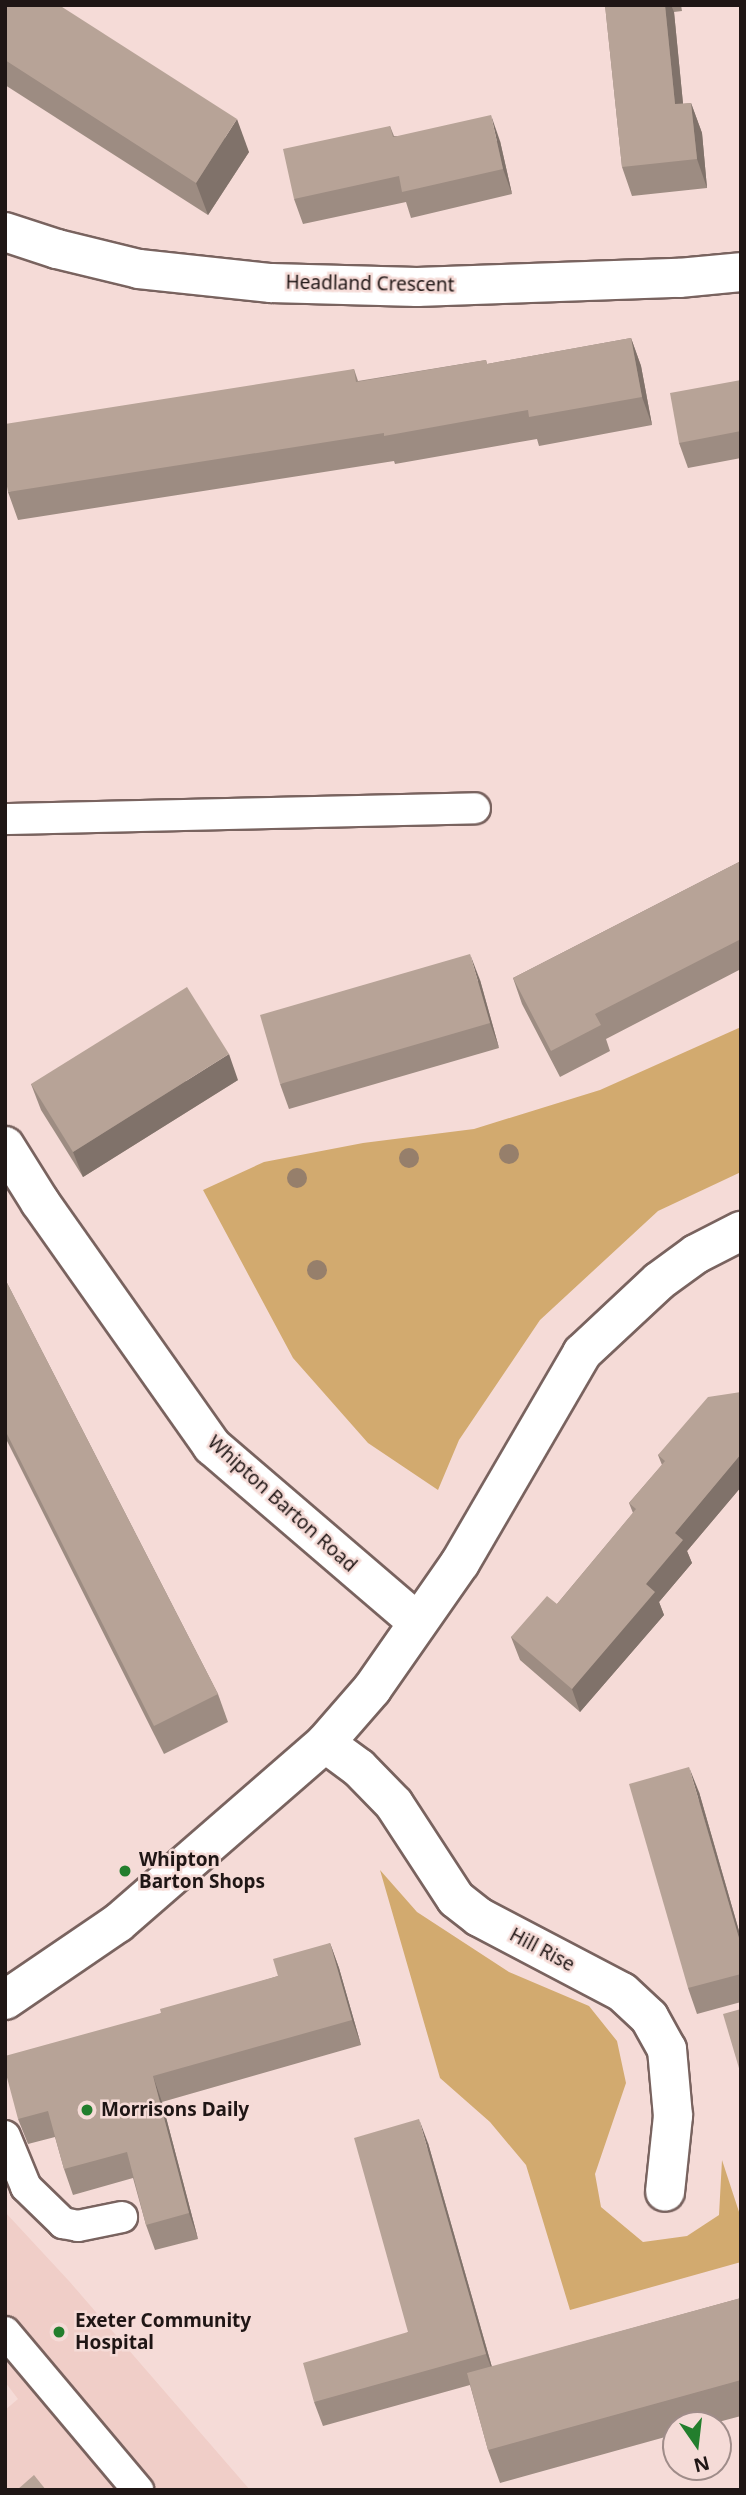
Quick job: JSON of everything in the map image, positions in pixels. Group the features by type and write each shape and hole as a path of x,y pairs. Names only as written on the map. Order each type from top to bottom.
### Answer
{"street":[{"name":"Headland Crescent","path":"5,232 57,249 139,269 271,283 417,287 679,278 741,272"},
{"name":"Whipton Barton Road","path":"5,1146 64,1236 212,1446 417,1622"},
{"path":"5,2000 118,1923 325,1743 372,1689 460,1563 522,1451 582,1353 659,1281 696,1254 741,1231"},
{"name":"Hill Rise","path":"325,1743 359,1768 394,1804 456,1899 479,1917 622,1992 649,2017 667,2049 672,2103 665,2192"}],"lane":[{"path":"5,819 475,808"},
{"path":"5,2136 26,2187 63,2223 78,2226 122,2217"},
{"path":"11,2350 138,2490"}],"shaded area":[{"path":"741,1027 741,1172 658,1211 540,1320 459,1440 438,1490 368,1443 293,1358 203,1190 264,1162 363,1143 474,1129 600,1090"},
{"path":"380,1870 417,1912 509,1972 589,2006 617,2041 626,2083 595,2174 601,2207 643,2242 687,2236 719,2215 722,2160 741,2218 741,2262 570,2310 526,2165 490,2122 440,2078"},
{"name":"Exeter Community Hospital","path":"5,2212 69,2281 250,2490 5,2490 5,2410 18,2399 5,2382"}],"building":[{"path":"5,5 59,5 237,119 196,183 5,60"},
{"path":"605,5 665,5 675,104 691,103 697,159 622,167"},
{"path":"491,115 503,169 402,192 399,176 294,199 283,149 390,126 393,137"},
{"path":"631,338 642,397 529,417 528,410 384,436 384,433 8,492 5,476 5,424 354,369 356,382 486,360 487,364"},
{"path":"741,380 741,431 679,443 670,393"},
{"path":"741,861 741,939 595,1014 601,1025 551,1051 513,978"},
{"path":"470,954 490,1023 280,1084 260,1015"},
{"path":"187,987 229,1054 73,1152 31,1084"},
{"path":"5,1279 218,1694 154,1726 5,1430"},
{"path":"741,1392 741,1454 675,1533 683,1540 646,1584 655,1592 572,1689 511,1637 547,1596 557,1604 636,1509 629,1503 665,1461 658,1455 708,1397"},
{"path":"689,1767 741,1945 741,1974 688,1988 629,1784"},
{"path":"330,1943 352,2020 153,2076 189,2213 146,2225 127,2152 64,2169 48,2111 18,2119 5,2070 5,2056 161,2013 160,2009 278,1976 273,1959"},
{"path":"741,2009 741,2075 723,2014"},
{"path":"419,2119 486,2354 314,2402 303,2363 408,2332 354,2138"},
{"path":"741,2298 741,2380 488,2450 467,2373"},
{"path":"34,2475 46,2490 17,2490"}],"place":[{"name":"Whipton Barton Shops","path":"125,1871"},
{"name":"Morrisons Daily","path":"87,2110"},
{"name":"Exeter Community Hospital","path":"59,2332"}]}
